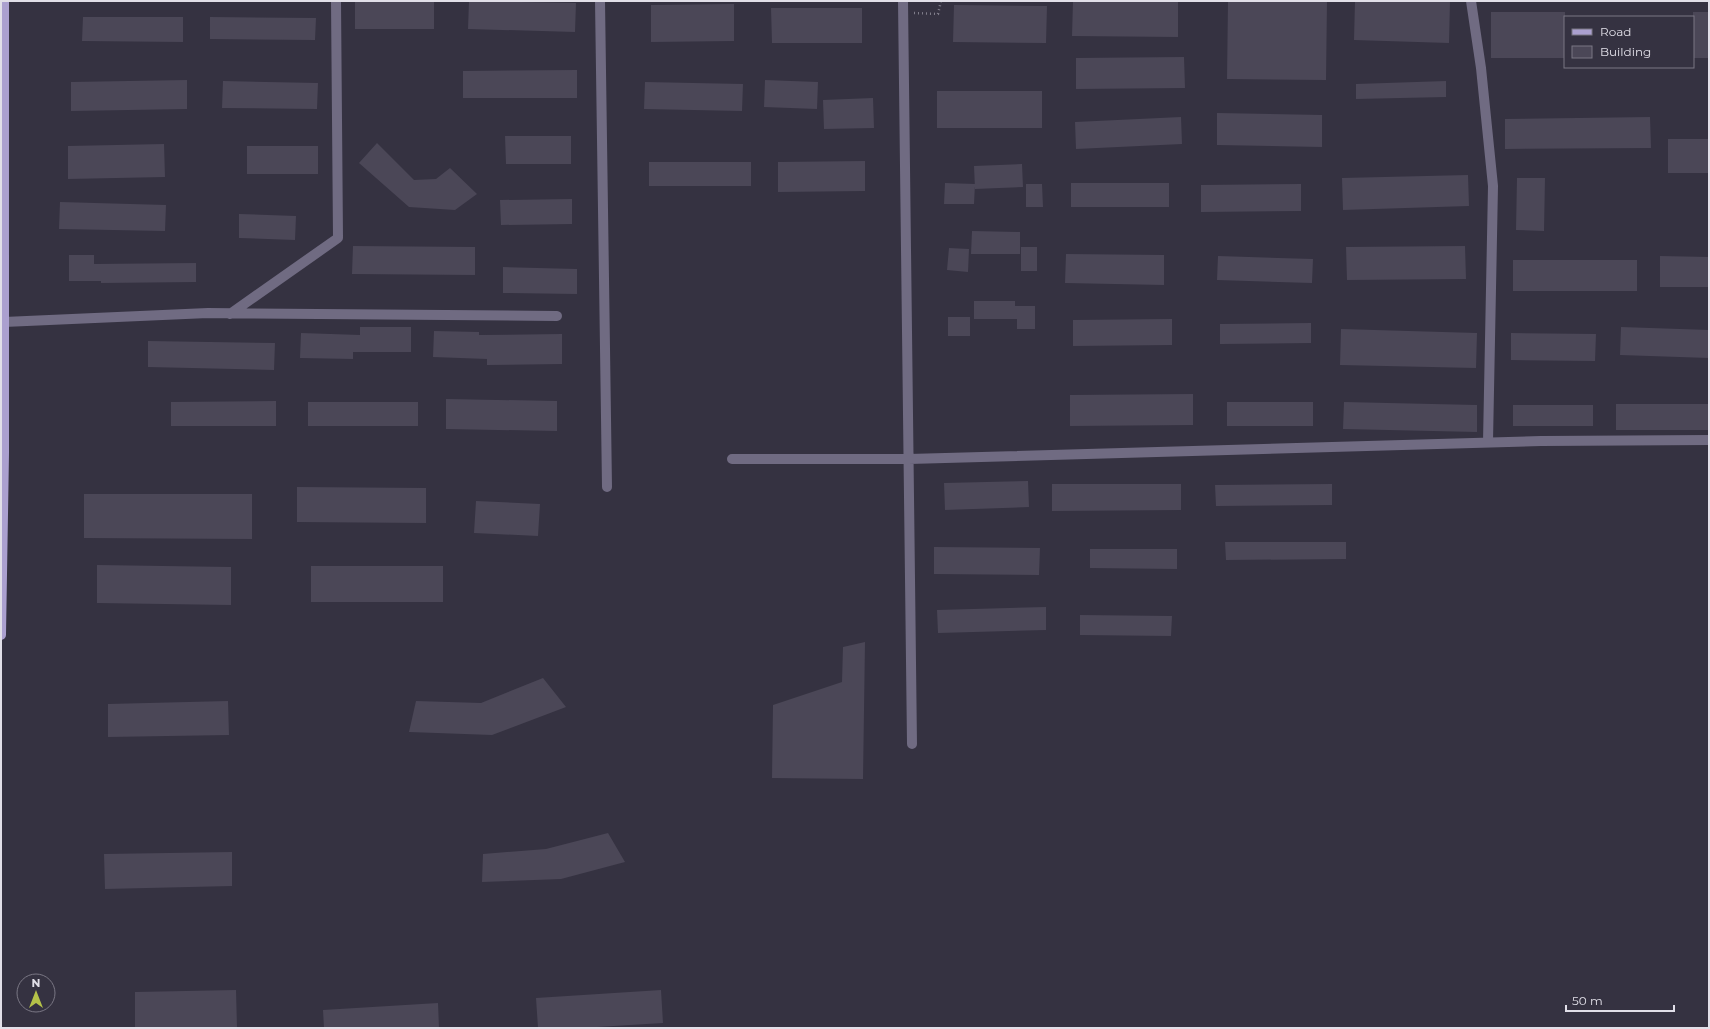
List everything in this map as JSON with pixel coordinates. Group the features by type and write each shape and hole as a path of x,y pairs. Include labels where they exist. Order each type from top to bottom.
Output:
{"main road":[{"path":"1,635 4,322 4,1"}],"street":[{"path":"230,314 338,238 336,1"},
{"path":"600,1 608,487"},
{"path":"903,1 912,744"},
{"path":"1471,1 1481,68 1493,186 1488,442"},
{"path":"4,322 230,314 557,316"},
{"path":"732,459 909,460 1488,442 1709,440"}],"path":[{"path":"903,13 938,14 941,1"}],"building":[{"path":"469,1 576,3 575,32 468,29"},
{"path":"1073,1 1178,1 1178,37 1072,36"},
{"path":"1228,1 1327,1 1326,80 1227,79"},
{"path":"1355,1 1450,1 1449,43 1354,40"},
{"path":"355,2 434,2 434,29 355,29"},
{"path":"734,4 734,41 651,42 651,5"},
{"path":"954,5 1047,6 1046,43 953,42"},
{"path":"771,8 862,8 862,43 772,43"},
{"path":"1491,12 1565,12 1564,58 1491,58"},
{"path":"1693,12 1709,12 1709,58 1694,58"},
{"path":"83,17 183,17 183,42 82,41"},
{"path":"210,17 316,18 315,40 210,39"},
{"path":"1184,57 1185,88 1076,89 1076,58"},
{"path":"577,70 577,98 463,98 463,71"},
{"path":"187,80 187,109 71,111 71,82"},
{"path":"765,80 818,82 817,109 764,107"},
{"path":"223,81 318,83 317,109 222,108"},
{"path":"1446,81 1446,97 1356,99 1356,84"},
{"path":"645,82 743,84 742,111 644,109"},
{"path":"937,91 1042,91 1042,128 937,128"},
{"path":"873,98 874,128 824,129 823,100"},
{"path":"1217,113 1322,115 1322,147 1217,145"},
{"path":"1181,117 1182,144 1076,149 1075,122"},
{"path":"1650,117 1651,148 1505,149 1505,119"},
{"path":"505,136 571,136 571,164 506,164"},
{"path":"1668,139 1709,139 1709,173 1668,173"},
{"path":"377,143 414,180 436,179 450,168 477,194 455,210 409,207 359,163"},
{"path":"164,144 165,177 68,179 68,146"},
{"path":"247,146 318,146 318,174 247,174"},
{"path":"865,161 865,191 778,192 778,162"},
{"path":"649,162 751,162 751,186 649,186"},
{"path":"1022,164 1023,187 975,189 974,166"},
{"path":"1468,175 1469,206 1343,210 1342,178"},
{"path":"1517,178 1545,178 1544,231 1516,230"},
{"path":"945,183 975,184 974,204 944,204"},
{"path":"1071,183 1169,183 1169,207 1071,207"},
{"path":"1026,184 1042,184 1043,207 1026,207"},
{"path":"1301,184 1301,211 1201,212 1201,185"},
{"path":"572,199 572,224 501,225 500,200"},
{"path":"60,202 166,205 165,231 59,229"},
{"path":"239,214 296,216 295,240 239,238"},
{"path":"972,231 1020,232 1020,254 971,254"},
{"path":"353,246 475,247 475,275 352,274"},
{"path":"1465,246 1466,279 1347,280 1346,247"},
{"path":"1021,247 1037,247 1037,271 1021,271"},
{"path":"949,248 969,249 968,272 947,270"},
{"path":"1066,254 1164,255 1164,285 1065,283"},
{"path":"69,255 94,255 94,264 196,263 196,282 101,283 101,281 69,281"},
{"path":"1218,256 1313,259 1312,283 1217,280"},
{"path":"1660,256 1709,257 1709,287 1660,287"},
{"path":"1513,260 1637,260 1637,291 1513,291"},
{"path":"503,267 577,269 577,294 503,293"},
{"path":"974,301 1015,301 1015,306 1035,306 1035,329 1017,329 1017,319 974,319"},
{"path":"948,317 970,317 970,336 948,336"},
{"path":"1172,319 1172,345 1073,346 1073,320"},
{"path":"1311,323 1311,343 1220,344 1220,324"},
{"path":"360,327 411,327 411,352 353,352 353,359 300,358 301,333 360,335"},
{"path":"1621,327 1709,330 1709,358 1620,355"},
{"path":"1341,329 1477,333 1476,368 1340,365"},
{"path":"434,331 479,332 479,335 562,334 562,364 487,365 487,359 433,357"},
{"path":"1511,333 1596,334 1595,361 1511,360"},
{"path":"148,341 275,343 274,370 148,367"},
{"path":"1193,394 1193,425 1070,426 1070,395"},
{"path":"446,399 557,401 557,431 446,429"},
{"path":"276,401 276,426 171,426 171,402"},
{"path":"308,402 418,402 418,426 308,426"},
{"path":"1227,402 1313,402 1313,426 1227,426"},
{"path":"1344,402 1477,405 1477,432 1343,429"},
{"path":"1616,404 1709,404 1709,430 1616,430"},
{"path":"1513,405 1593,405 1593,426 1513,426"},
{"path":"1028,481 1029,507 945,510 944,483"},
{"path":"1052,484 1181,484 1181,510 1052,511"},
{"path":"1332,484 1332,505 1216,506 1215,485"},
{"path":"297,487 426,488 426,523 297,522"},
{"path":"84,494 252,494 252,539 84,538"},
{"path":"476,501 540,504 538,536 474,533"},
{"path":"1225,542 1346,542 1346,559 1226,560"},
{"path":"934,547 1040,548 1039,575 934,574"},
{"path":"1090,549 1177,549 1177,569 1090,568"},
{"path":"97,565 231,567 231,605 97,603"},
{"path":"311,566 443,566 443,602 311,602"},
{"path":"1046,607 1046,630 938,633 937,610"},
{"path":"1080,615 1172,616 1171,636 1080,635"},
{"path":"865,642 863,779 772,778 773,705 842,682 843,647"},
{"path":"543,678 566,707 492,735 409,732 416,701 481,703"},
{"path":"228,701 229,735 108,737 108,704"},
{"path":"608,833 625,862 561,879 482,882 483,854 546,849"},
{"path":"232,852 232,886 105,889 104,854"},
{"path":"236,990 237,1028 135,1028 135,992"},
{"path":"661,990 663,1023 581,1028 538,1028 536,998"},
{"path":"438,1003 439,1028 324,1028 323,1010"}]}
